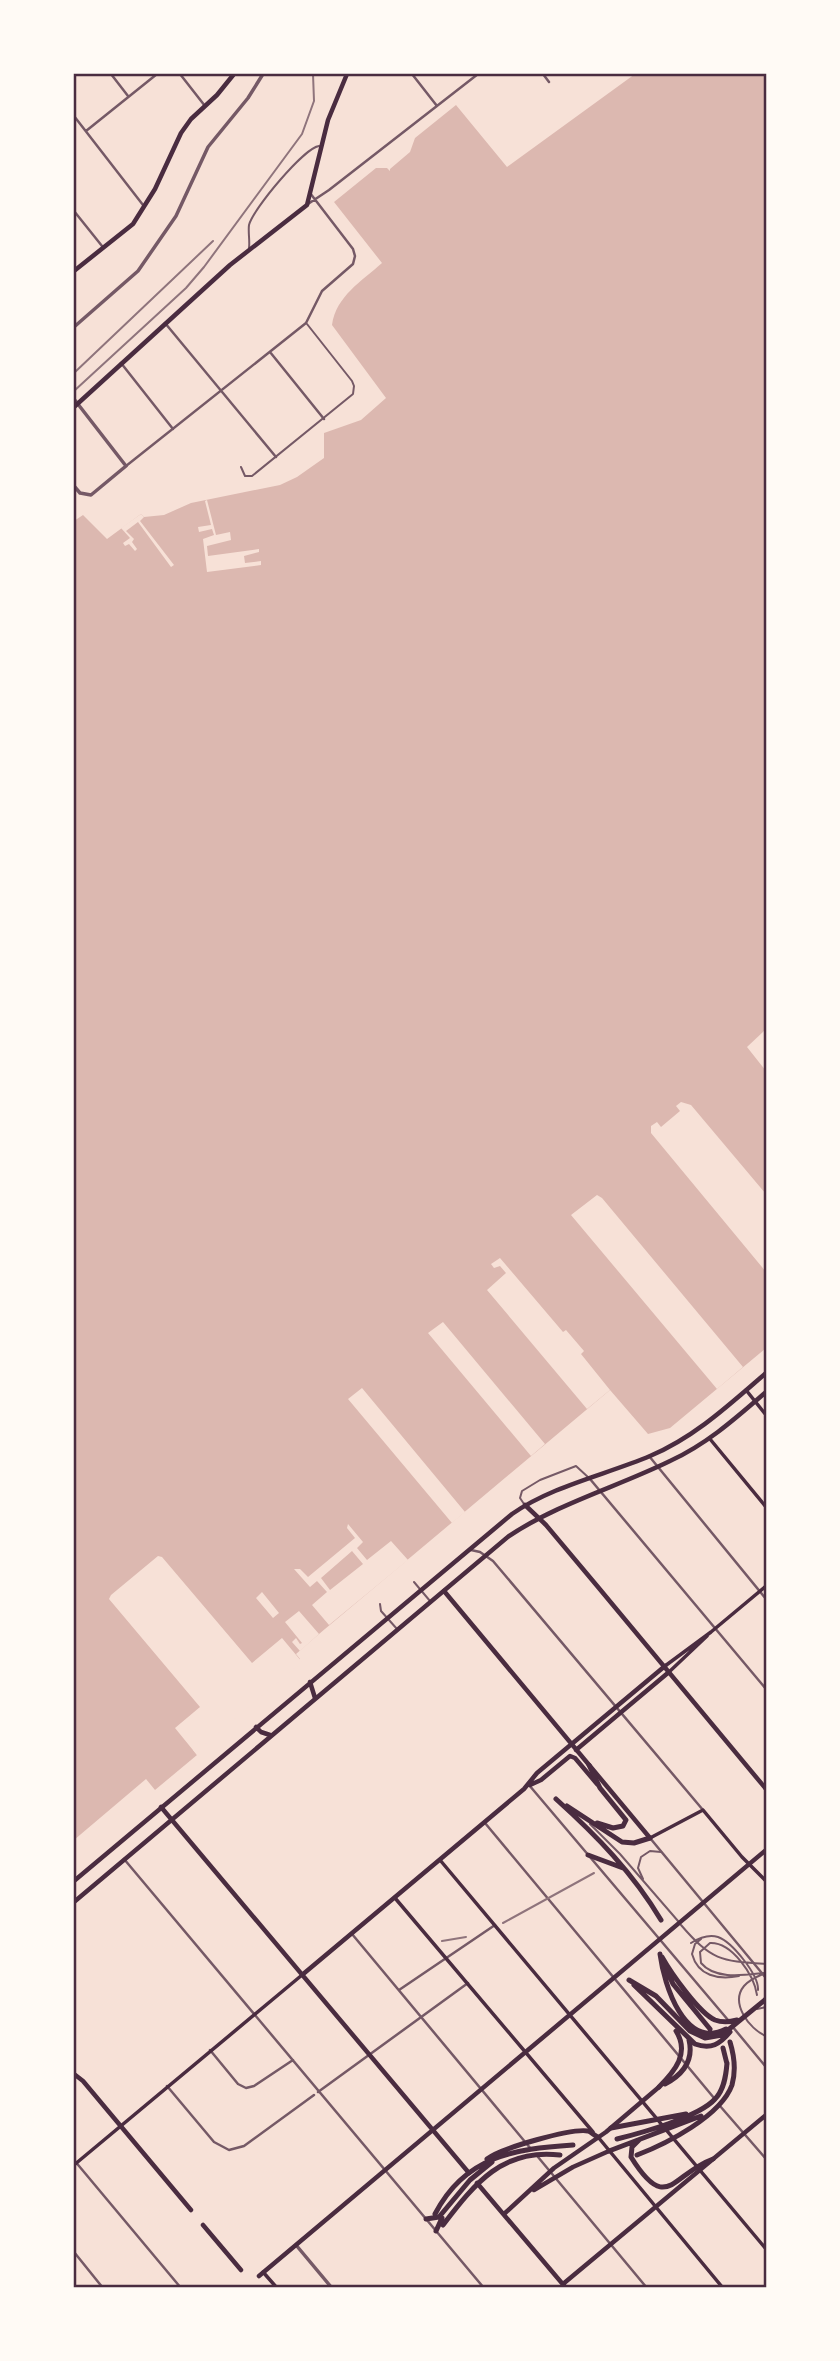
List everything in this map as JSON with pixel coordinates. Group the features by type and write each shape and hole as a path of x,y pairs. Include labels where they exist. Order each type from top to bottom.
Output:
{"highway":[{"path":"589,1765 600,1788 623,1815 625,1823 617,1828 594,1822"},
{"path":"650,1838 634,1843 622,1842 556,1799 591,1830 626,1870 661,1920"},
{"path":"588,1855 626,1870"},
{"path":"660,1954 673,1975 708,2016 727,2022 743,2018"},
{"path":"660,1954 670,1993 691,2027 711,2034 735,2025"},
{"path":"660,1954 673,1984 710,2029"},
{"path":"735,2025 715,2046 699,2046 689,2040 653,2001 629,1980 662,2000 686,2028 705,2038 715,2038 766,1999"},
{"path":"659,2087 678,2065 682,2054 681,2040 671,2022"},
{"path":"659,2087 680,2074 685,2067 691,2054 689,2040"},
{"path":"637,2155 698,2122 727,2094 734,2069 730,2042"},
{"path":"723,2048 730,2078 727,2094"},
{"path":"617,2139 705,2108 717,2097 724,2081 727,2063"},
{"path":"609,2151 682,2125 710,2111"},
{"path":"611,2128 692,2113"},
{"path":"435,2214 451,2191 502,2150 532,2140 586,2131 597,2137"},
{"path":"639,2140 632,2147 631,2157 651,2182 658,2186 671,2187 713,2160"},
{"path":"480,2166 506,2153 528,2148 573,2145"},
{"path":"426,2219 438,2218 470,2180 506,2153"},
{"path":"436,2231 439,2222 472,2183 490,2167 532,2154 561,2155"},
{"path":"443,2225 477,2185 508,2161"}],"main road":[{"path":"74,271 134,224 146,208 181,133 234,74"},
{"path":"74,407 249,249 306,205 320,146 347,74"},
{"path":"74,1881 500,1522 526,1506 649,1456 696,1431 766,1373"},
{"path":"746,1390 766,1415"},
{"path":"74,1902 509,1536 539,1519 657,1467 710,1438 766,1392"},
{"path":"710,1438 766,1507"},
{"path":"526,1506 665,1666 766,1789"},
{"path":"576,1750 766,1586"},
{"path":"444,1591 650,1838 703,1810 766,1881"},
{"path":"74,2163 485,1823 572,1743 665,1666 711,1632"},
{"path":"310,1682 315,1698"},
{"path":"256,1727 271,1735"},
{"path":"529,1785 541,1780 567,1758 572,1757 600,1788"},
{"path":"162,1807 563,2286 699,2168"},
{"path":"277,2287 261,2274 766,1850"},
{"path":"440,1860 766,2249"},
{"path":"395,1898 723,2287"},
{"path":"74,2074 83,2081 191,2210"},
{"path":"504,2214 550,2171 611,2128 659,2087"},
{"path":"713,2160 766,2115"},
{"path":"530,2192 609,2151"},
{"path":"203,2225 241,2270"}],"street":[{"path":"111,74 129,96"},
{"path":"86,131 157,74"},
{"path":"180,74 205,106"},
{"path":"74,327 143,264 176,216 208,148 248,98 263,74"},
{"path":"412,74 437,106"},
{"path":"306,205 478,74"},
{"path":"543,74 549,82"},
{"path":"74,116 146,208"},
{"path":"74,486 80,493 91,495 306,323 322,291 355,261 353,249 310,193"},
{"path":"74,211 104,249"},
{"path":"165,323 276,457"},
{"path":"270,352 324,419"},
{"path":"121,363 173,429"},
{"path":"74,399 126,466"},
{"path":"649,1456 766,1599"},
{"path":"590,1479 766,1689"},
{"path":"467,1550 485,1555 703,1810"},
{"path":"529,1785 766,2067"},
{"path":"485,1823 766,2159"},
{"path":"650,1838 766,1975"},
{"path":"124,1859 484,2287"},
{"path":"399,1990 495,1925"},
{"path":"352,1934 647,2287"},
{"path":"318,2092 468,1983"},
{"path":"210,2050 239,2084 246,2088 254,2086 293,2060"},
{"path":"167,2086 214,2142 229,2150 244,2146 314,2095"},
{"path":"74,2163 181,2287"},
{"path":"296,2245 331,2287"},
{"path":"74,2252 103,2287"}],"lane":[{"path":"249,249 249,225 258,210 282,177 308,150 320,146"},
{"path":"241,467 242,473 248,478 353,394 354,386 306,323"},
{"path":"526,1506 520,1499 522,1491 548,1476 576,1466 590,1479"},
{"path":"414,1582 430,1602"},
{"path":"380,1604 398,1630"},
{"path":"579,1813 638,1873 697,1944 720,1959 766,1964"},
{"path":"638,1873 639,1860 643,1854 653,1850 662,1853"},
{"path":"705,1936 695,1944 692,1954 697,1967 721,1974 766,1975"},
{"path":"691,1943 705,1936 722,1938 757,1978 754,2009 766,2007"},
{"path":"708,1972 701,1963 700,1952 706,1944 720,1944 730,1951 754,1981 757,1995"},
{"path":"766,1975 747,1982 739,1996 740,2004 751,2025 766,2036"},
{"path":"314,2095 318,2092"}],"shaded area":[{"path":"635,74 766,74 766,1348 670,1428 648,1434 610,1390 296,1654 300,1659 193,1750 197,1755 155,1790 146,1779 74,1840 74,521 83,515 107,539 141,514 144,517 164,515 191,503 280,485 324,458 324,433 361,420 386,398 332,325 334,315 344,297 382,263 334,202 376,168 387,168 390,171 410,152 415,138 456,105 507,167"}],"pier":[{"path":"207,500 216,535 230,532 231,540 207,546 208,556 259,549 259,552 244,556 245,563 261,561 261,565 207,572 203,539 214,535 212,529 199,532 198,527 211,525 205,501"},
{"path":"141,514 144,517 140,521 174,565 171,567 138,522 126,531 134,539 132,542 137,549 135,551 129,544 125,546 123,543 130,538 121,528"},
{"path":"766,1029 766,1071 747,1047"},
{"path":"681,1102 691,1105 766,1194 766,1272 651,1133 651,1126 657,1122 661,1127 680,1111 676,1106"},
{"path":"597,1195 743,1367 717,1389 571,1215"},
{"path":"500,1258 563,1332 566,1330 584,1351 581,1354 610,1390 587,1409 487,1290 506,1273 500,1266 494,1268 491,1264"},
{"path":"443,1322 545,1444 531,1456 428,1333"},
{"path":"362,1388 465,1512 452,1523 348,1399"},
{"path":"348,1524 363,1542 357,1548 367,1560 391,1541 408,1560 329,1625 312,1605 327,1592 317,1581 310,1587 294,1569 300,1569 308,1577 355,1538 347,1528","holes":["352,1551 363,1564 330,1590 321,1578"]},
{"path":"158,1556 162,1557 252,1663 282,1638 302,1662 198,1750 200,1754 197,1755 175,1728 200,1707 109,1599"},
{"path":"262,1592 279,1613 273,1618 256,1598"},
{"path":"299,1611 319,1634 300,1651 292,1642 296,1638 302,1643 285,1622"}],"tram line":[{"path":"74,391 186,288 204,267 302,134 314,101 313,74"},
{"path":"74,373 213,241"}],"railway":[{"path":"503,1923 594,1873"},
{"path":"442,1941 466,1937"}]}
